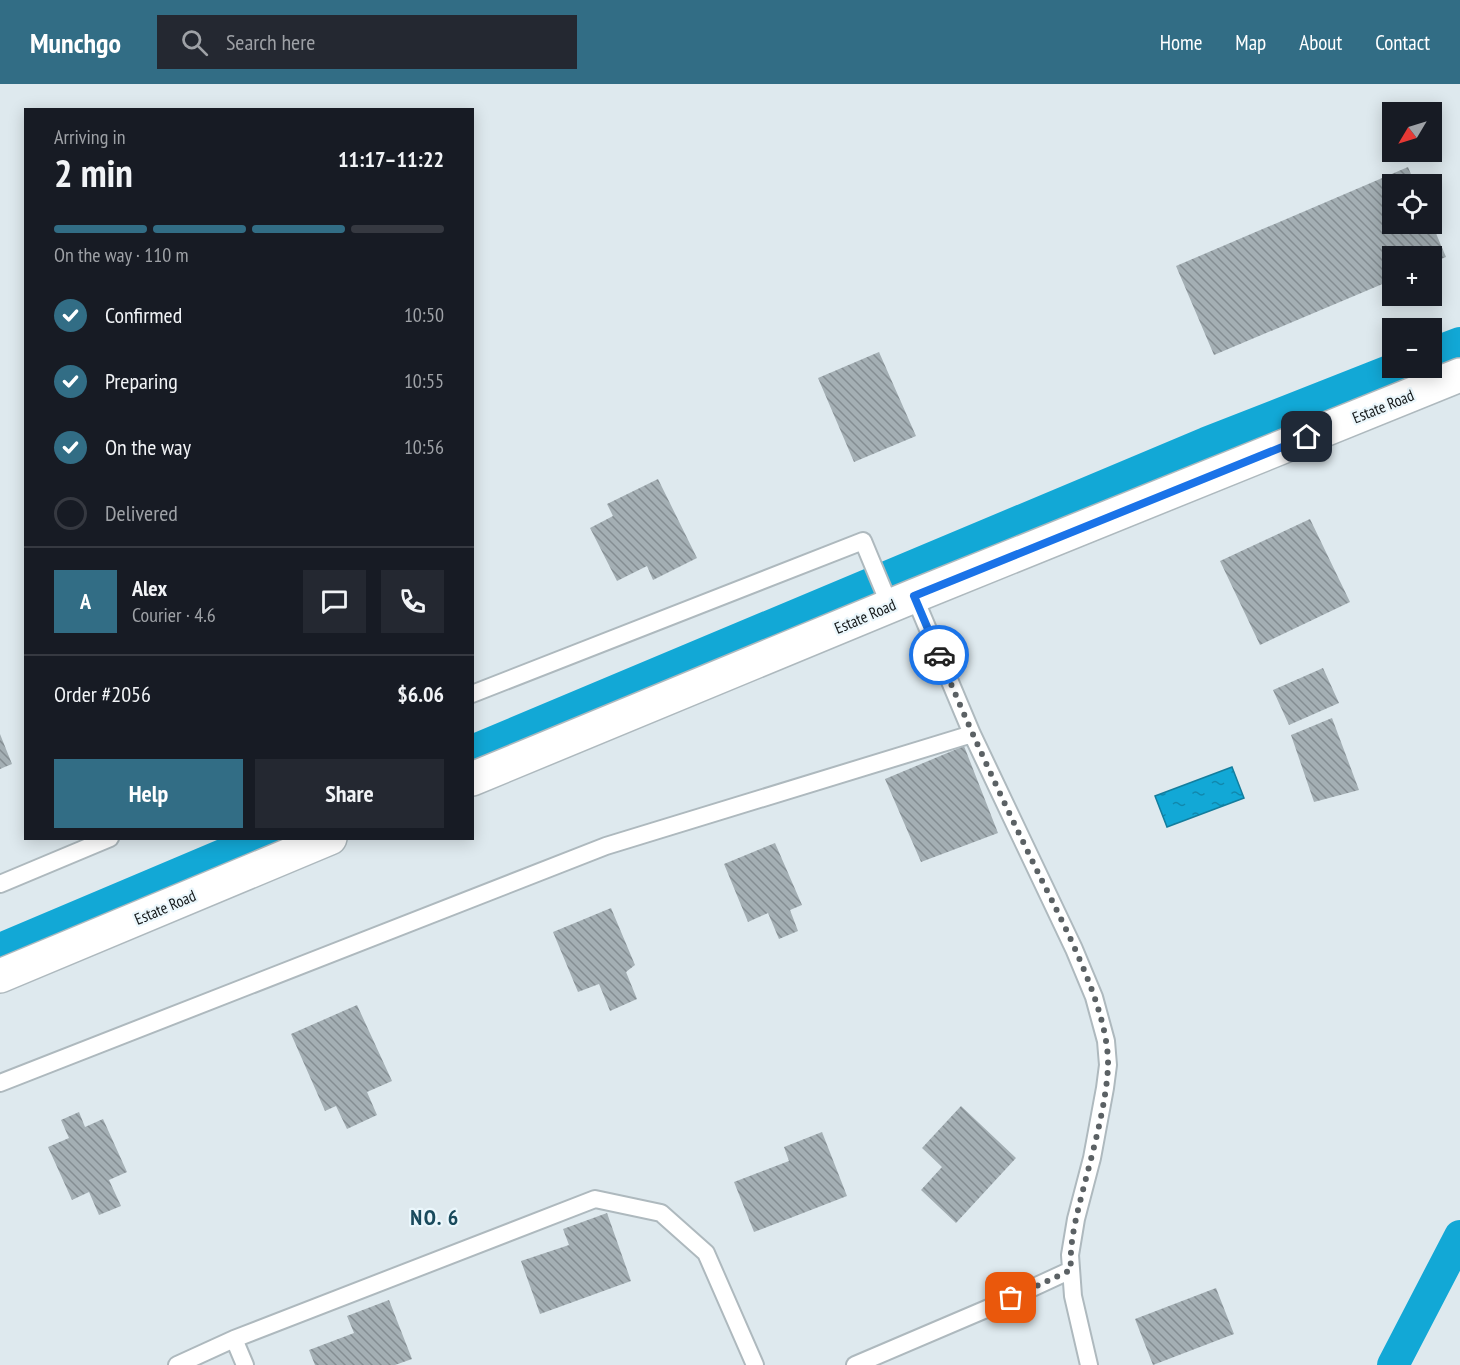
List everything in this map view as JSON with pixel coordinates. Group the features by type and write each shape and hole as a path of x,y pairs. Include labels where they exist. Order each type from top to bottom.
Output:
{"street":[{"name":"Estate Road","path":"474,778 902,601 1460,375"},
{"name":"Estate Road","path":"0,976 325,840"}],"lane":[{"path":"474,693 863,541 902,601 972,734 1074,949 1094,998 1106,1041 1108,1065 1105,1088 1070,1255 1073,1296 1089,1365"},
{"path":"0,1083 606,846 972,734"},
{"path":"0,884 105,840"},
{"path":"177,1365 234,1339 596,1199 661,1213 706,1253 755,1365"},
{"path":"855,1365 1071,1270"},
{"path":"234,1339 244,1365"}],"water":[{"path":"1232,767 1244,798 1167,827 1155,796"}],"building":[{"path":"1408,167 1411,174 1392,174"},
{"path":"1382,178 1382,234 1436,234 1441,246 1382,246 1382,284 1214,355 1176,266"},
{"path":"879,352 916,436 854,462 818,378"},
{"path":"658,479 697,558 653,580 647,566 617,581 590,528 613,516 607,504"},
{"path":"1310,519 1350,602 1260,645 1220,561"},
{"path":"1323,668 1339,703 1289,725 1273,690"},
{"path":"1332,718 1359,790 1314,802 1291,735"},
{"path":"0,734 12,764 0,769"},
{"path":"964,746 998,833 921,862 885,779"},
{"path":"775,843 802,905 790,910 798,931 779,939 768,913 748,922 724,864"},
{"path":"611,908 635,965 626,972 637,999 610,1011 599,984 578,992 553,932"},
{"path":"357,1005 392,1081 367,1092 377,1115 347,1129 336,1106 325,1111 291,1034"},
{"path":"961,1106 1016,1158 956,1223 921,1190 942,1167 922,1148"},
{"path":"79,1112 85,1127 103,1119 127,1172 109,1180 121,1206 99,1215 89,1192 72,1200 48,1147 69,1138 61,1120"},
{"path":"822,1132 847,1196 754,1232 734,1182 789,1161 784,1147"},
{"path":"607,1213 631,1281 540,1314 521,1261 569,1245 563,1229"},
{"path":"1216,1288 1234,1334 1153,1365 1135,1319"},
{"path":"389,1300 412,1359 395,1365 315,1365 309,1350 354,1333 347,1316"}],"waterway":[{"path":"1442,350 1460,343"},
{"path":"474,750 1206,443 1382,374"},
{"path":"0,949 258,840"},
{"path":"1393,1365 1460,1236"}],"way so far":[{"path":"939,655 972,734 1074,949 1094,998 1106,1041 1108,1065 1105,1088 1092,1158 1076,1219 1070,1255 1071,1270 1011,1298"}],"district":[{"name":"NO. 6","path":"435,1217"}],"route":[{"path":"939,655 914,596 1307,437"}]}
